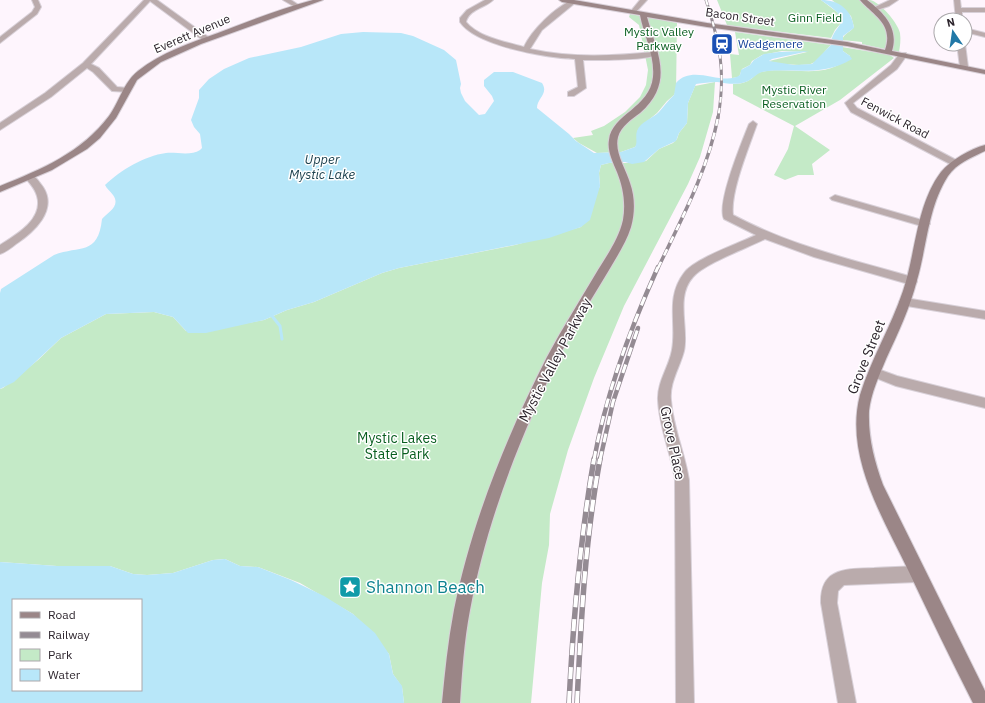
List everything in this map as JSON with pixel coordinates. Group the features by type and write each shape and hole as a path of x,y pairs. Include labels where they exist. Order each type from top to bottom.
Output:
{"main road":[{"name":"Everett Avenue","path":"0,189 30,177 70,156 93,140 117,112 126,90 139,74 151,64 174,52 207,39 297,6 320,0"},
{"name":"Bacon Street","path":"562,0 680,21 847,44 985,72"},
{"path":"863,0 888,24 892,39 888,52"},
{"name":"Mystic Valley Parkway","path":"451,703 458,630 469,577 487,511 516,434 533,397 557,349 620,244 624,233 628,214 628,197 626,183 615,152 613,139 616,132 642,108 654,92 657,76 654,54 644,14"},
{"name":"Mystic Valley Parkway","path":"650,36 654,25 652,16"},
{"path":"654,25 680,21"},
{"path":"858,46 879,44 892,39"},
{"name":"Grove Street","path":"982,703 917,574 876,485 864,447 864,408 875,373 905,302 912,281 925,224 938,187 951,166 985,148"}],"street":[{"path":"0,41 35,13 38,7 35,0"},
{"path":"0,127 48,95 86,65 148,0"},
{"path":"153,0 207,39"},
{"path":"286,0 297,6"},
{"path":"490,0 465,15 463,22 465,26 482,36 526,50 579,58 608,58 654,54"},
{"path":"634,12 644,0"},
{"path":"874,9 896,0"},
{"path":"957,0 958,10 985,10"},
{"path":"962,0 985,10"},
{"path":"526,50 531,38 542,25 573,2"},
{"path":"0,30 19,26"},
{"path":"973,32 985,35"},
{"path":"962,52 964,67"},
{"name":"Fenwick Road","path":"903,55 901,60 891,69 853,99 849,103 850,107 955,163"},
{"path":"571,94 582,88 579,58"},
{"path":"86,65 96,70 115,89 126,90"},
{"path":"0,120 14,118"},
{"path":"753,124 741,158 726,212 729,218 765,235 832,259 912,281"},
{"path":"0,250 34,225 42,210 42,194 40,189 30,177"},
{"path":"835,198 925,224"},
{"name":"Grove Place","path":"685,703 682,480 680,466 666,418 664,398 666,385 678,350 679,295 686,279 694,270 707,262 765,235"},
{"path":"905,302 985,315"},
{"path":"875,373 896,381 985,403"},
{"path":"847,703 829,603 830,587 837,580 843,577 917,574"}],"green space":[{"name":"Ginn Field","path":"717,0 821,0 837,12 841,17 841,23 831,38 727,25"},
{"path":"832,0 870,0 879,5 899,29 899,52 862,44 862,42 842,40 844,36 854,27 851,16"},
{"name":"Mystic Valley Parkway","path":"630,14 677,23 676,91 657,113 640,127 637,132 637,144 635,147 621,152 597,153 573,138 593,135 591,131 604,126 625,112 640,97 646,85 648,70 639,25 629,17"},
{"name":"Mystic Valley Parkway","path":"735,32 831,45 818,60 804,65 791,65 769,61 807,52 782,51 762,55 752,61 750,65 742,69 739,77 732,78 730,54 739,55"},
{"name":"Mystic River Reservation","path":"842,47 890,55 894,58 840,100 795,126 830,150 812,164 814,175 798,175 785,180 774,175 788,149 794,126 733,94 733,84 747,81 758,73 772,70 819,71 830,68 840,64 850,56 843,51"},
{"name":"Mystic Lakes State Park","path":"715,82 713,112 700,157 688,184 624,306 594,378 568,450 550,514 549,545 542,583 531,703 404,703 402,687 393,674 389,654 353,614 300,583 258,567 240,566 225,559 213,560 173,573 147,575 133,574 110,566 57,566 0,562 0,389 38,360 61,338 106,314 154,312 173,317 186,331 226,327 264,320 287,310 314,302 382,273 399,268 515,245 581,227 600,186 599,173 601,165 609,163 646,161 659,149 673,143 687,123 688,103 695,86"}],"water":[{"name":"Upper Mystic Lake","path":"821,0 828,0 839,4 844,7 851,16 854,28 843,36 843,51 852,59 831,68 821,70 763,72 746,82 739,84 709,82 696,84 688,103 687,123 679,133 676,141 659,149 644,162 632,164 625,162 609,163 601,165 599,173 600,186 590,220 581,227 549,238 399,268 382,273 314,302 287,310 264,320 206,333 188,333 173,317 154,312 106,314 61,338 14,382 0,389 1,289 54,255 80,249 92,244 100,231 102,219 115,206 116,202 113,195 105,185 118,174 133,164 149,157 166,153 192,153 200,150 202,148 200,134 194,127 191,120 199,98 199,90 209,79 224,69 249,58 301,47 341,34 363,32 401,33 413,36 444,50 456,60 461,84 461,93 465,101 479,115 485,114 494,101 484,86 484,80 494,72 513,72 542,83 544,90 537,108 576,141 594,153 621,152 635,147 636,133 639,128 644,122 659,112 674,95 676,83 683,77 699,75 733,78 740,75 741,70 764,54 779,52 809,51 772,59 769,61 794,65 812,64 831,45 833,36 841,23 841,19 837,12"},
{"path":"225,559 240,566 258,567 291,580 324,596 353,614 375,633 389,654 393,674 402,686 404,703 0,703 0,562 57,566 110,566 133,574 147,575 173,573 213,560"}],"waterway":[{"path":"272,316 280,326 282,339"}],"railway":[{"path":"706,0 715,31 720,58 721,86 718,118"},
{"path":"658,268 701,175 708,156 718,117"},
{"path":"594,460 612,386 638,314 658,267"},
{"path":"600,460 613,402 638,328"},
{"path":"569,703 578,581 594,459"},
{"path":"577,703 587,550 600,459"}],"place":[{"name":"Wedgemere","path":"722,44"},
{"name":"Shannon Beach","path":"350,587"}]}
